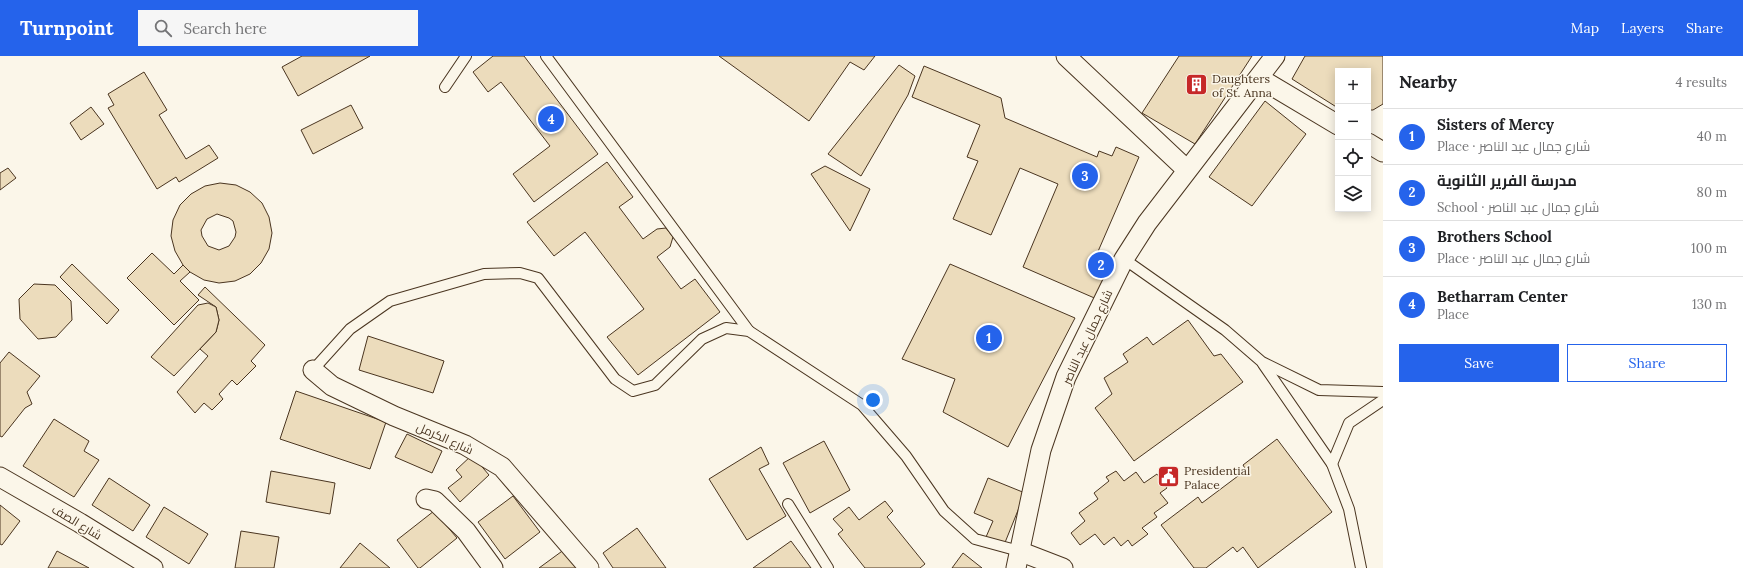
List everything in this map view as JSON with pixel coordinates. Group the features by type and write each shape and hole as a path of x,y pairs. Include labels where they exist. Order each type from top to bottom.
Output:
{"street":[{"path":"1066,56 1187,170"},
{"name":"شارع جمال عبد الناصر","path":"1017,559 1041,450 1066,377 1124,259 1146,223 1275,56"},
{"path":"1259,78 1335,123"},
{"path":"1371,146 1383,152"},
{"name":"شارع الكرمل","path":"313,370 332,386 394,416 465,445 502,468 589,568"},
{"name":"شارع الصف","path":"0,477 80,523 153,568"},
{"path":"426,499 436,501 466,531 493,568"},
{"path":"1017,559 1063,568"}],"lane":[{"path":"446,87 466,56"},
{"path":"546,56 749,331 862,405 906,456 944,511 975,539 1017,559"},
{"path":"1124,259 1225,330 1262,362 1332,464 1349,509 1361,568"},
{"path":"313,370 350,329 390,301 484,274 520,274 538,278 615,379 633,391 655,385 702,339 726,328 749,331"},
{"path":"1262,362 1319,390 1383,392"},
{"path":"1332,464 1350,423 1383,400"},
{"path":"788,504 828,568"}],"building":[{"path":"302,56 370,56 298,96 282,67"},
{"path":"493,56 524,56 598,154 534,202 513,174 550,146 501,82 488,92 473,72"},
{"path":"719,56 875,56 864,70 850,62 809,121"},
{"name":"Daughters of St. Anna","path":"1179,56 1252,56 1195,144 1142,113"},
{"path":"1305,56 1383,56 1383,104 1371,110 1371,68 1335,68 1335,106 1292,79"},
{"path":"899,65 915,76 908,95 861,176 828,154"},
{"path":"924,66 1001,98 1005,118 1097,157 1099,151 1112,156 1116,147 1139,157 1093,263 1112,270 1099,300 1023,267 1058,184 1020,168 991,235 953,219 978,161 967,157 980,125 912,97"},
{"path":"144,72 167,110 159,115 186,159 209,145 218,158 179,182 176,177 157,189 108,108 114,105 108,94"},
{"path":"1265,101 1306,134 1252,206 1209,177"},
{"path":"351,105 363,128 313,154 301,130"},
{"path":"91,107 104,124 81,140 70,123"},
{"path":"607,162 633,197 619,207 643,239 657,229 666,228 673,237 670,247 657,257 681,289 695,279 720,312 638,375 607,337 644,309 585,232 554,256 527,222"},
{"path":"825,166 870,189 850,231 811,174"},
{"path":"8,168 16,178 0,190 0,173"},
{"path":"220,183 236,185 250,192 262,203 269,217 272,233 269,249 261,263 250,274 235,281 219,283 204,280 190,272 183,265 175,251 171,236 173,220 180,205 191,194 205,186","holes":["217,214 233,221 236,232 235,237 229,246 219,250 208,246 202,236 201,230 207,219"]},
{"path":"152,253 174,274 183,265 190,272 180,281 199,300 174,325 127,278"},
{"path":"72,264 119,310 107,324 60,277"},
{"path":"950,264 1075,318 1008,447 943,412 955,379 902,359"},
{"path":"34,284 55,285 71,301 72,320 56,337 38,339 20,319 19,299"},
{"path":"205,287 265,345 251,361 256,366 237,385 232,380 219,394 223,399 212,410 204,403 195,413 177,392 208,356 200,349 216,332 219,320 216,307 198,295"},
{"path":"208,303 216,307 219,320 216,332 174,376 151,357 198,305"},
{"path":"1188,320 1214,356 1221,354 1243,382 1134,461 1095,408 1112,394 1104,378 1128,362 1123,354 1147,337 1153,345"},
{"path":"368,336 444,361 433,393 359,370"},
{"path":"9,352 40,376 27,392 32,404 25,408 2,437 0,436 0,363"},
{"path":"296,391 386,422 370,469 280,439"},
{"path":"54,419 89,441 84,451 99,460 74,497 23,466"},
{"path":"407,434 442,451 432,473 395,457"},
{"path":"1277,439 1332,512 1258,568 1243,547 1237,552 1233,547 1206,568 1194,568 1161,525 1198,497 1202,503 1246,470 1243,465"},
{"path":"824,441 850,490 810,513 783,463"},
{"path":"761,447 769,464 759,469 786,516 747,540 709,479"},
{"path":"472,455 489,475 460,502 448,488 462,477 456,470"},
{"path":"271,471 335,483 330,514 266,502"},
{"path":"1116,471 1124,481 1136,472 1144,483 1157,474 1167,488 1160,493 1168,503 1154,513 1157,517 1142,528 1148,534 1132,546 1128,540 1121,546 1114,537 1104,545 1095,534 1080,545 1071,533 1085,521 1079,513 1098,499 1094,493 1109,481 1106,477"},
{"path":"109,478 150,505 133,531 92,505"},
{"path":"988,478 1025,493 1004,545 986,537 993,521 974,513"},
{"path":"513,496 540,532 505,559 478,522"},
{"path":"885,501 893,511 887,517 925,564 920,568 865,568 838,534 843,530 833,519 849,507 859,520"},
{"path":"0,505 20,521 2,545 0,544"},
{"path":"164,507 208,534 189,564 146,537"},
{"path":"434,511 457,538 420,568 418,568 397,540"},
{"path":"637,528 666,568 613,568 603,553"},
{"path":"241,531 279,537 274,568 235,568"},
{"path":"791,541 811,568 753,568"},
{"path":"360,543 390,568 340,568"},
{"path":"565,549 579,568 539,568"},
{"path":"57,551 89,568 48,568"},
{"path":"963,553 982,568 952,568"}],"place":[{"name":"Daughters of St. Anna","path":"1197,85"},
{"name":"Betharram Center","path":"551,119"},
{"name":"Brothers School","path":"1085,176"},
{"name":"مدرسة الفرير الثانوية","path":"1101,265"},
{"name":"Sisters of Mercy","path":"989,338"},
{"name":"Presidential Palace","path":"1169,477"}]}
